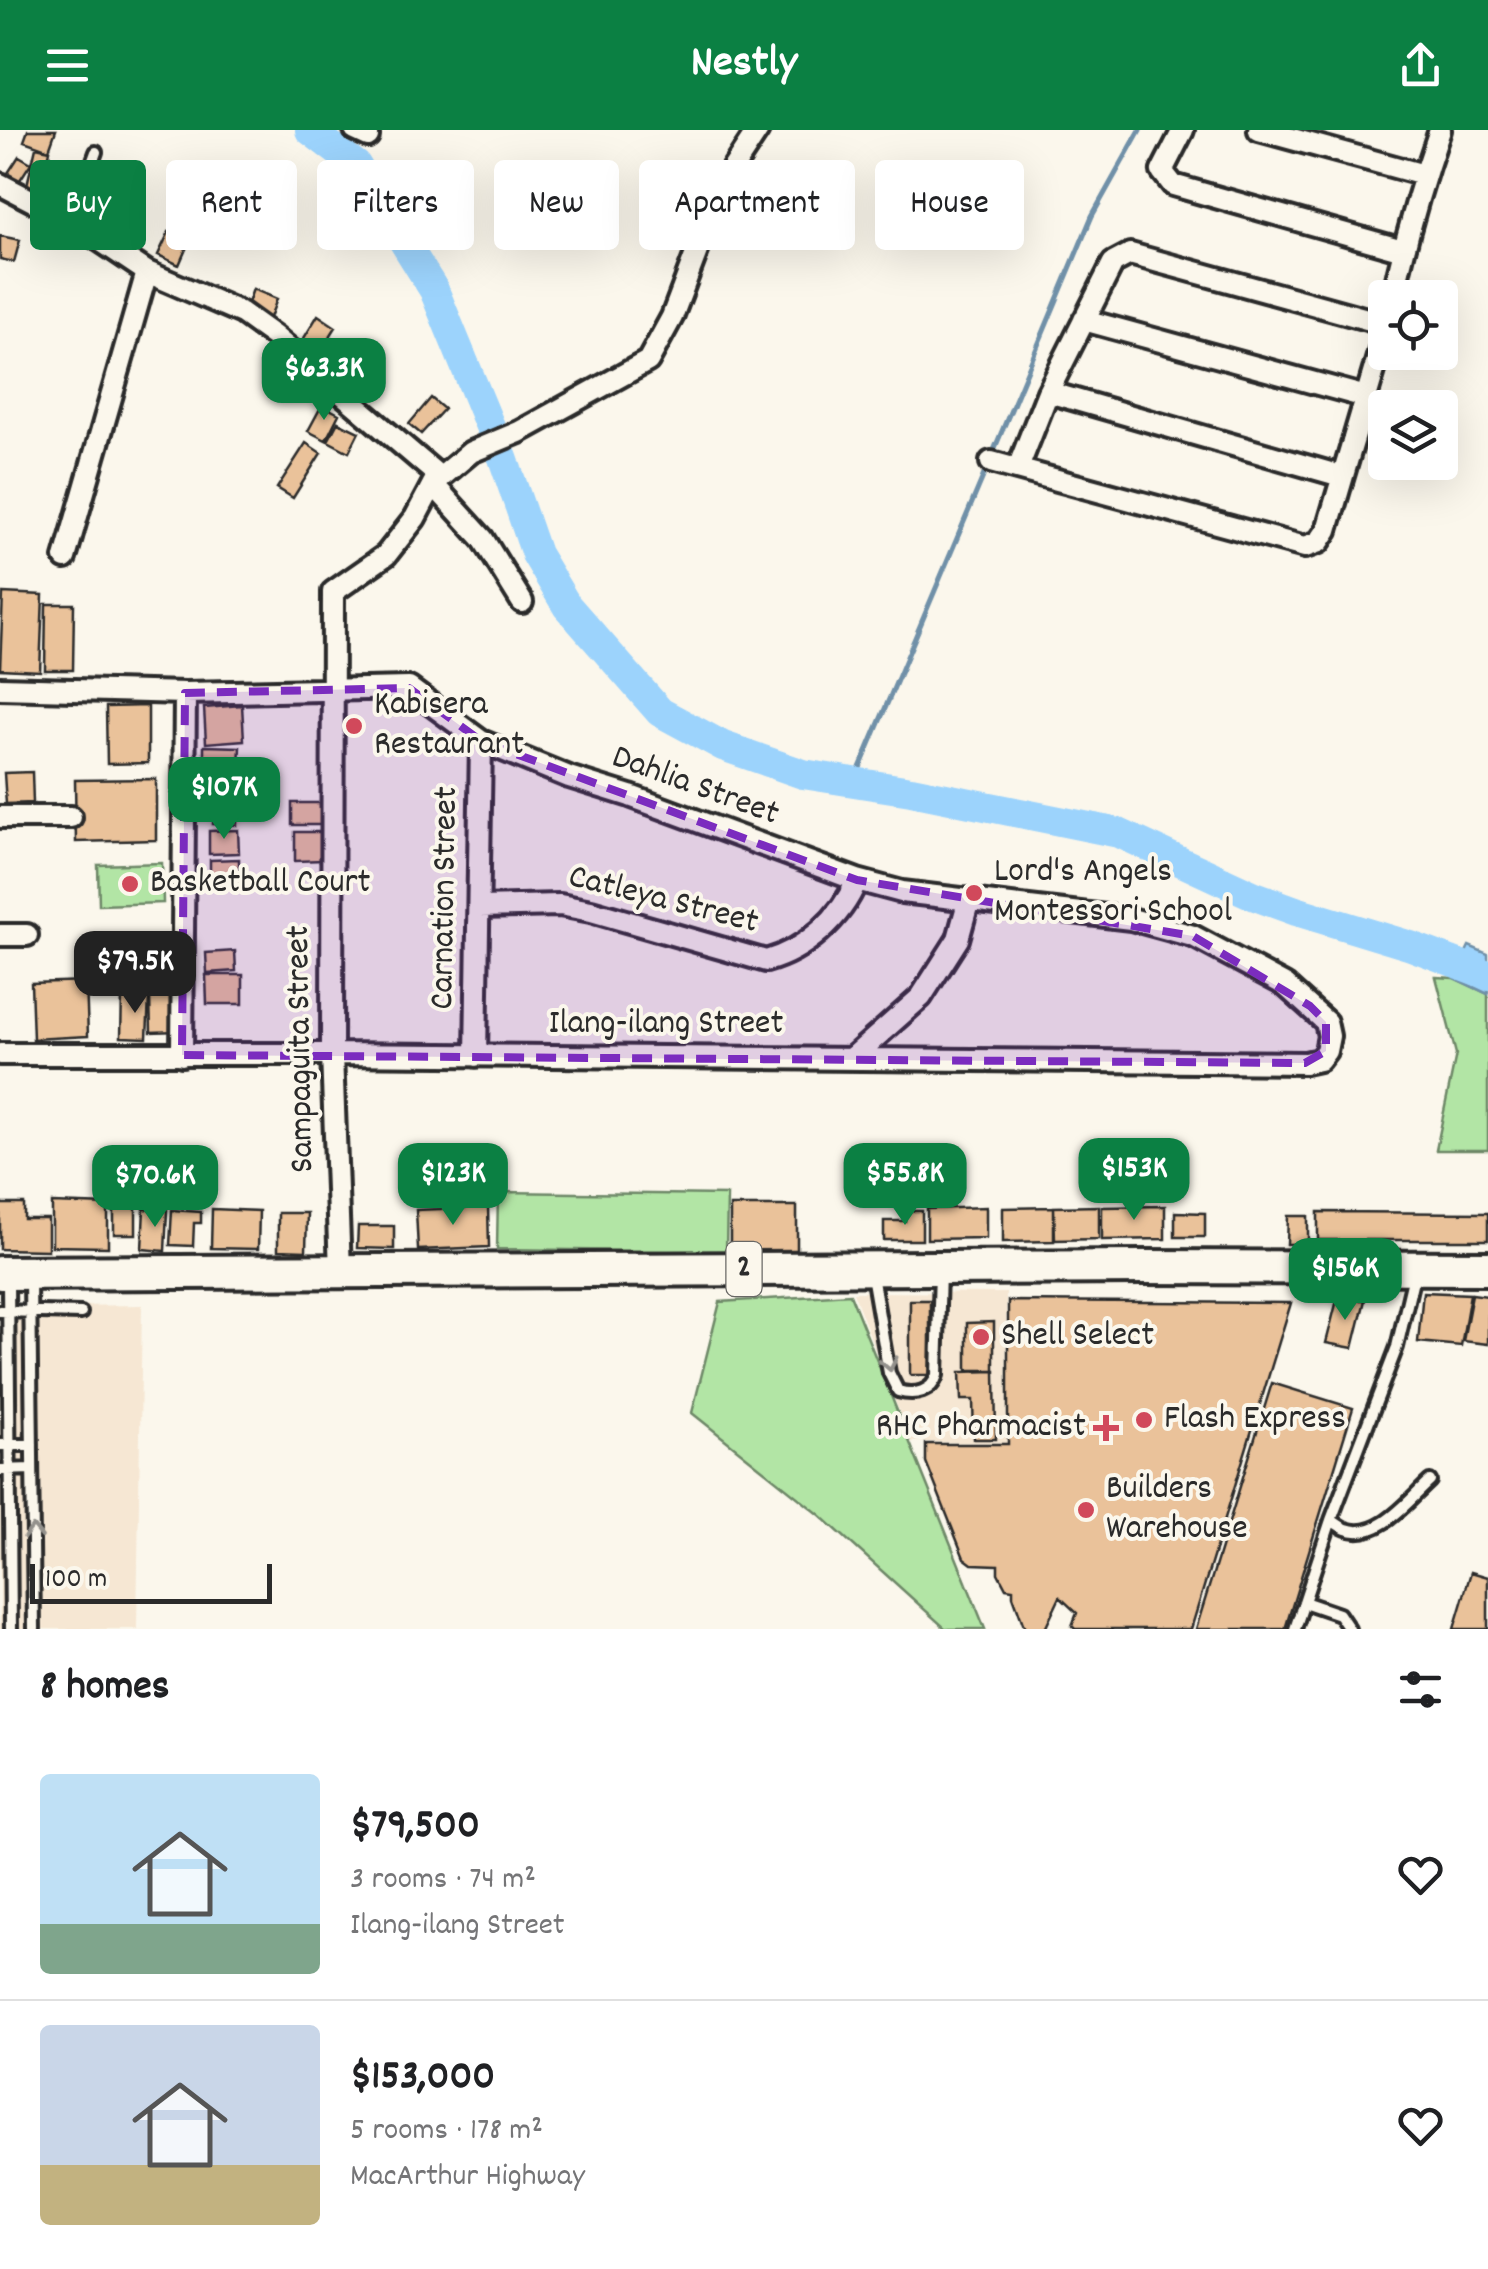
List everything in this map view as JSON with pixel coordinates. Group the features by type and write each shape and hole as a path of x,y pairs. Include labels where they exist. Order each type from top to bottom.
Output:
{"highway":[{"name":"2","path":"13,1273 1488,1268"}],"street":[{"name":"Sampaguita Street","path":"340,1271 332,1054 333,592 386,555 415,518 436,480 471,452 514,434 648,361 672,317 729,174 758,130"},
{"path":"1183,130 1162,171 1174,185 1403,250"},
{"path":"1259,130 1424,175"},
{"path":"1397,280 1440,130"},
{"path":"0,184 30,199"},
{"path":"115,250 147,272 242,313 288,347 436,480 482,540 522,602"},
{"path":"1018,468 1048,392 1113,262 1130,254 1368,319"},
{"path":"66,558 147,272"},
{"path":"1084,320 1366,397"},
{"path":"991,462 1305,547 1318,542 1327,530 1374,370"},
{"path":"1048,392 1341,476"},
{"name":"Dahlia Street","path":"0,688 185,693 408,688 481,741 569,777 857,880 902,892 1131,919 1193,936 1285,985 1310,1006 1326,1022 1326,1051"},
{"path":"182,1055 185,693"},
{"name":"Carnation Street","path":"476,1056 481,741"},
{"path":"0,816 70,817"},
{"name":"Catleya Street","path":"479,906 560,905 766,961 785,956 824,928 852,894 857,880"},
{"path":"851,1059 921,997 958,940 969,899"},
{"path":"0,935 26,936"},
{"name":"Ilang-ilang Street","path":"0,1054 1305,1063 1319,1060 1326,1051"}],"lane":[{"path":"93,160 96,152"},
{"path":"1296,1629 1331,1520 1396,1348 1416,1267"},
{"path":"871,1269 890,1373 898,1391 904,1393 928,1390 938,1375 940,1269"},
{"path":"11,1629 4,1470 4,1311 13,1273"},
{"path":"13,1273 30,1311 34,1629"},
{"path":"4,1311 81,1313"},
{"path":"4,1445 32,1445"},
{"path":"4,1470 32,1469"},
{"path":"1331,1520 1348,1530 1367,1531 1383,1524 1430,1481"},
{"path":"1304,1602 1338,1614 1349,1629"}],"highlighted area":[{"path":"409,688 481,741 857,880 1193,936 1310,1006 1326,1022 1326,1051 1305,1063 182,1055 185,693"}],"shaded area":[{"path":"853,1292 1006,1293 1007,1443 911,1442"},
{"path":"142,1305 137,1629 0,1629 0,1307"}],"green space":[{"name":"Basketball Court","path":"162,863 163,903 99,905 98,865"},
{"path":"1436,977 1454,978 1488,994 1488,1150 1436,1150 1456,1054"},
{"path":"498,1192 727,1195 726,1252 497,1249"},
{"path":"850,1294 985,1629 946,1629 820,1515 692,1413 720,1302"}],"water":[{"path":"1469,946 1488,954 1488,994 1454,978"}],"building":[{"path":"28,130 56,130 49,150 24,141"},
{"path":"36,147 50,150 48,160 33,160"},
{"path":"19,156 30,162 18,183 6,176"},
{"path":"0,236 20,240 14,262 0,259"},
{"path":"166,238 166,250 186,250 179,265 158,255"},
{"path":"253,289 277,299 268,323 244,314"},
{"path":"318,315 336,327 319,354 301,343"},
{"path":"431,398 444,409 421,434 409,424"},
{"path":"322,405 339,414 326,440 308,431"},
{"path":"338,422 359,432 349,452 328,441"},
{"path":"306,443 321,453 293,498 277,488"},
{"path":"3,593 43,595 40,671 0,669"},
{"path":"46,604 74,604 73,670 45,670"},
{"path":"242,705 244,740 206,743 204,708"},
{"path":"148,706 148,763 107,764 106,707"},
{"path":"204,746 240,747 239,766 204,766"},
{"path":"32,772 33,803 6,804 4,773"},
{"path":"246,775 247,797 210,798 209,776"},
{"path":"156,779 156,840 76,842 75,780"},
{"path":"214,803 238,804 237,825 213,824"},
{"path":"292,803 326,803 326,825 292,825"},
{"path":"238,830 239,853 209,854 209,831"},
{"path":"295,832 324,832 324,860 295,861"},
{"path":"239,859 239,885 210,885 210,860"},
{"path":"235,951 236,971 207,973 206,953"},
{"path":"206,975 243,975 243,1004 207,1004"},
{"path":"86,981 88,1036 33,1039 31,983"},
{"path":"122,995 149,996 147,1038 121,1037"},
{"path":"177,995 178,1031 151,1032 150,996"},
{"path":"52,1203 108,1205 108,1247 52,1246"},
{"path":"114,1203 136,1204 136,1234 114,1234"},
{"path":"0,1204 24,1204 24,1219 48,1219 48,1250 0,1249"},
{"path":"730,1206 797,1206 797,1251 730,1251"},
{"path":"1099,1206 1099,1239 1055,1240 1054,1207"},
{"path":"1165,1206 1165,1239 1102,1240 1102,1207"},
{"path":"488,1207 489,1247 418,1250 416,1210"},
{"path":"986,1207 986,1238 927,1239 927,1209"},
{"path":"1054,1207 1054,1241 1003,1242 1003,1208"},
{"path":"144,1209 167,1210 165,1251 142,1249"},
{"path":"212,1209 259,1211 258,1249 211,1248"},
{"path":"172,1210 201,1212 201,1223 194,1223 193,1246 170,1245"},
{"path":"905,1211 922,1211 922,1240 884,1240 884,1221 905,1221"},
{"path":"1175,1212 1205,1213 1205,1237 1175,1237"},
{"path":"1318,1212 1488,1213 1488,1240 1318,1240"},
{"path":"278,1213 307,1213 306,1251 278,1250"},
{"path":"1288,1216 1308,1216 1308,1244 1287,1244"},
{"path":"358,1226 394,1226 394,1249 357,1248"},
{"path":"1423,1292 1470,1294 1461,1346 1418,1342"},
{"path":"1472,1294 1488,1296 1488,1344 1463,1341"},
{"path":"910,1300 930,1300 930,1375 910,1375"},
{"path":"1337,1300 1365,1300 1353,1348 1326,1343"},
{"name":"Builders Warehouse","path":"1008,1301 1291,1303 1191,1629 1075,1629 1072,1626 1077,1613 1060,1597 1045,1629 1025,1629 1013,1589 1006,1588 998,1565 972,1564 964,1558 926,1462 926,1444 1008,1444"},
{"path":"994,1322 994,1370 967,1370 967,1323"},
{"path":"995,1371 996,1439 974,1439 973,1400 961,1400 960,1372"},
{"path":"1272,1383 1353,1408 1285,1629 1196,1629"},
{"path":"1471,1572 1488,1577 1488,1629 1454,1629"}],"waterway":[{"path":"310,130 356,165 434,290 503,458 536,554 567,606 660,712 723,746 803,774 911,791 1119,833 1255,896 1488,975"},
{"path":"992,455 1092,216 1140,130"},
{"path":"854,782 988,465"}],"place":[{"name":"Kabisera Restaurant","path":"354,726"},
{"name":"Basketball Court","path":"130,884"},
{"name":"Lord's Angels Montessori School","path":"974,893"},
{"name":"Shell Select","path":"981,1337"},
{"name":"Flash Express","path":"1144,1420"},
{"name":"RHC Pharmacist","path":"1106,1428"},
{"name":"Builders Warehouse","path":"1086,1510"}]}
